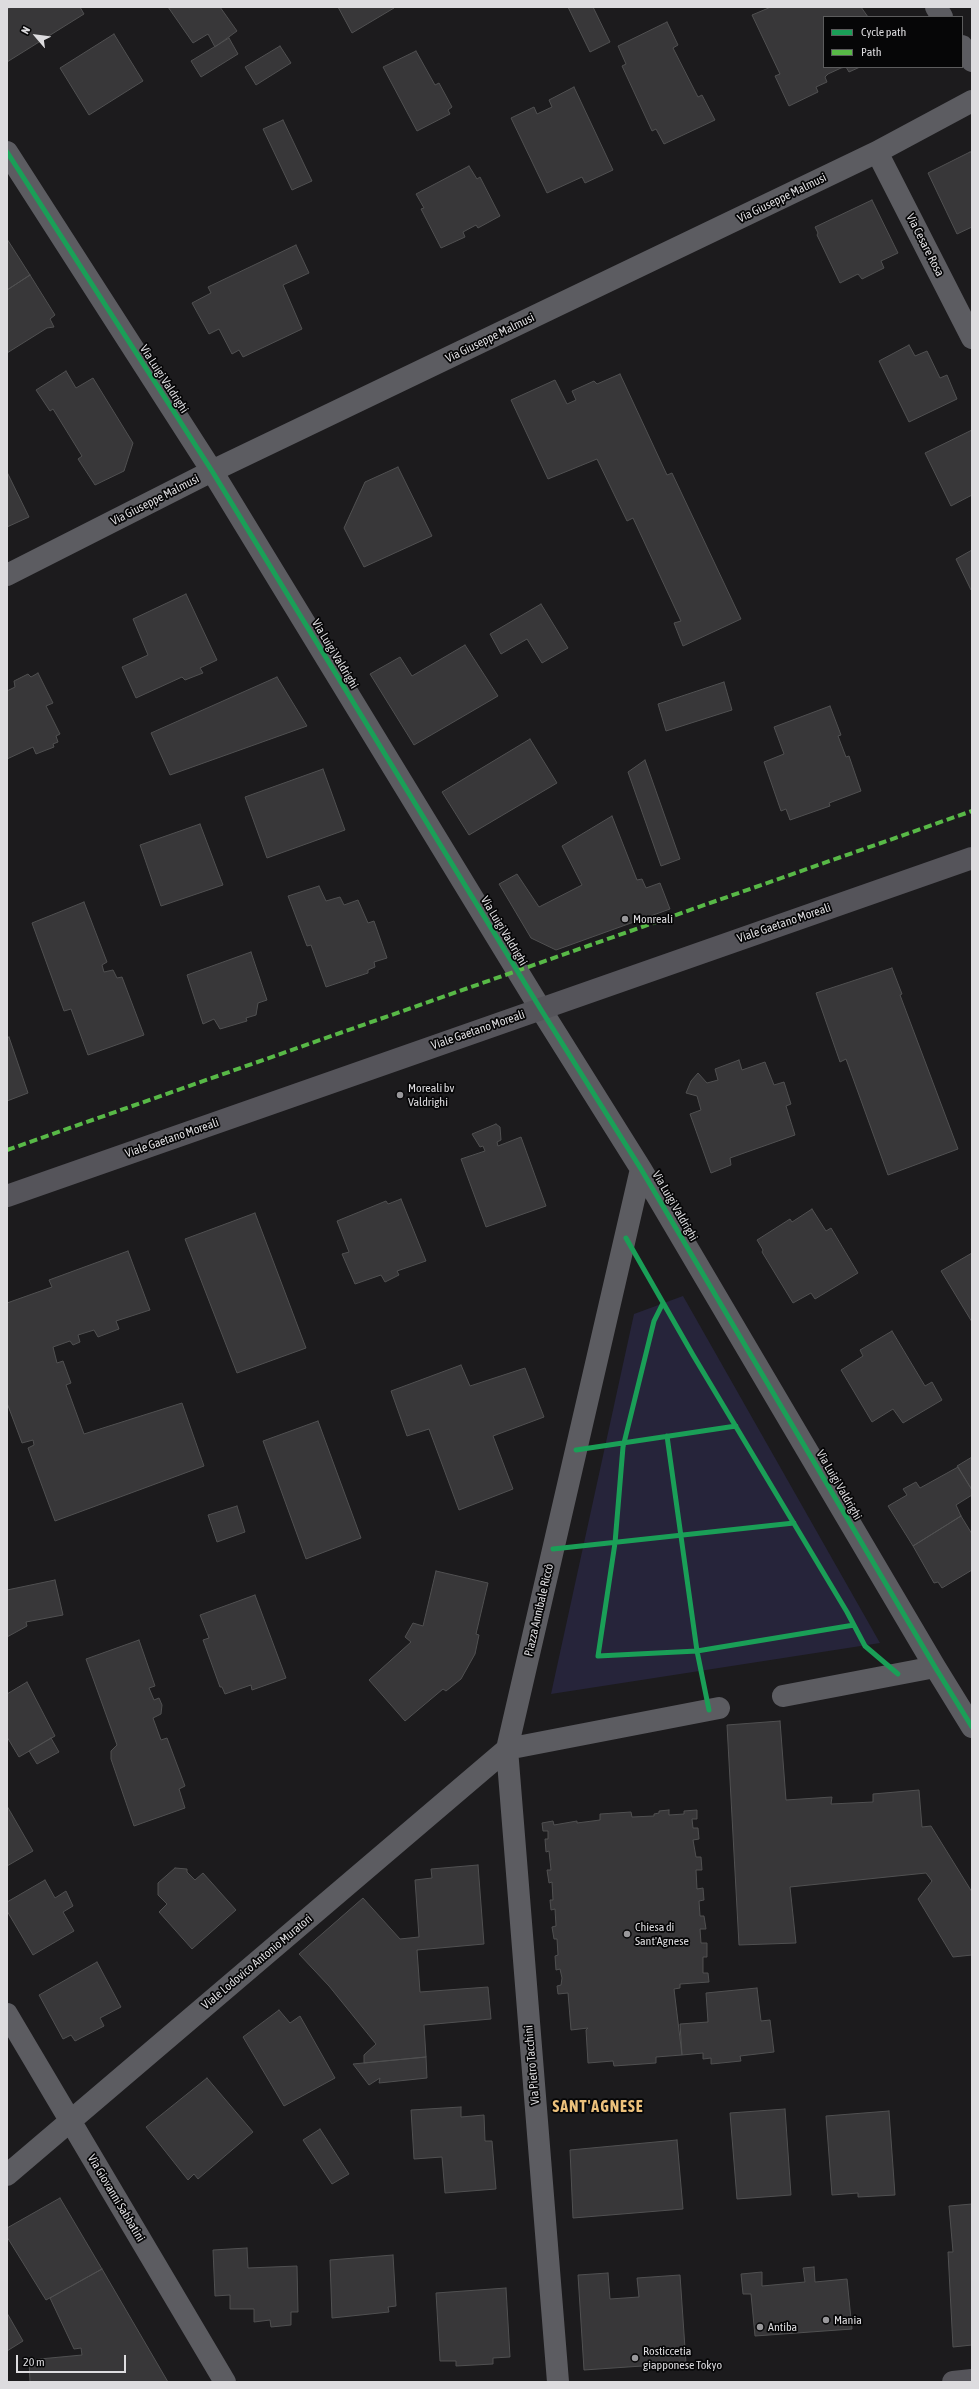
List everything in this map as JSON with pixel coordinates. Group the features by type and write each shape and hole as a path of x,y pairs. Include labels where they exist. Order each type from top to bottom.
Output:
{"street":[{"path":"936,7 941,16"},
{"path":"963,48 972,61"},
{"name":"Via Giuseppe Malmusi","path":"7,575 212,471 877,152 972,101"},
{"name":"Via Luigi Valdrighi","path":"7,152 212,471 540,1008 641,1169 935,1667 972,1727"},
{"name":"Via Cesare Rosa","path":"877,152 972,338"},
{"name":"Viale Gaetano Moreali","path":"7,1196 540,1008 972,858"},
{"name":"Piazza Annibale Riccò","path":"507,1749 641,1169"},
{"path":"783,1696 935,1667"},
{"path":"507,1749 719,1708"},
{"name":"Viale Lodovico Antonio Muratori","path":"7,2175 507,1749"},
{"name":"Via Pietro Tacchini","path":"507,1749 558,2382"},
{"name":"Via Giovanni Sabbatini","path":"7,2014 226,2382"},
{"path":"953,2382 972,2380"}],"shaded area":[{"path":"683,1296 880,1643 551,1694 634,1314"}],"building":[{"path":"11,7 80,7 84,14 7,62 7,9"},
{"path":"168,7 220,7 237,31 215,47 208,34 193,43"},
{"path":"338,7 394,7 394,8 352,33"},
{"path":"568,7 593,7 610,42 590,52"},
{"path":"771,7 861,7 867,16 823,16 823,68 841,68 825,77 827,82 816,87 818,92 789,106 775,76 780,74 752,15"},
{"path":"667,22 678,45 673,48 698,97 702,95 715,120 664,144 656,129 652,131 622,66 626,64 618,46"},
{"path":"114,34 143,81 89,115 60,68"},
{"path":"229,38 238,54 201,77 191,61"},
{"path":"280,46 291,63 256,85 245,67"},
{"path":"416,51 435,85 439,83 452,107 448,110 450,114 417,131 383,67"},
{"path":"847,68 858,68 849,72"},
{"path":"574,87 613,170 585,183 582,177 547,193 511,118 534,107 537,114 552,107 549,100"},
{"path":"283,120 312,181 292,190 263,129"},
{"path":"972,152 972,227 957,234 928,173"},
{"path":"469,166 477,179 480,177 500,216 478,228 476,225 463,232 465,237 441,248 421,209 424,208 416,194"},
{"path":"872,200 898,253 881,261 884,268 862,279 858,274 840,283 817,235 818,233 815,227"},
{"path":"7,239 30,275 7,290"},
{"path":"296,245 309,273 283,285 302,329 243,357 239,350 232,354 219,329 209,334 192,303 211,293 208,287"},
{"path":"30,275 55,315 50,319 54,327 47,328 7,353 7,290"},
{"path":"909,345 915,356 927,351 940,378 947,375 957,399 909,422 879,361"},
{"path":"66,371 76,388 93,378 133,443 124,471 95,485 78,459 82,456 53,409 50,411 36,390"},
{"path":"620,374 667,475 672,473 741,619 683,646 674,623 681,621 633,518 627,521 597,459 548,479 511,400 555,380 567,404 576,400 572,391 594,381 597,384"},
{"path":"972,430 972,495 951,506 925,453"},
{"path":"398,467 432,536 364,567 344,528 365,482"},
{"path":"7,472 29,517 7,527"},
{"path":"972,550 972,589 971,590 956,559"},
{"path":"186,594 217,660 200,668 203,673 185,680 182,677 136,698 122,667 148,655 133,619"},
{"path":"541,604 568,648 542,663 527,639 501,654 490,634"},
{"path":"465,645 498,696 414,745 370,674 400,657 412,676"},
{"path":"38,673 53,703 46,706 60,734 56,736 58,742 53,744 54,747 36,754 33,747 7,759 7,691 15,687 14,681 28,674 31,677"},
{"path":"277,677 307,726 170,775 151,733"},
{"path":"724,682 732,710 666,731 658,704"},
{"path":"830,706 841,735 838,736 846,757 849,756 861,791 829,803 830,806 790,820 786,809 781,811 764,762 784,754 774,727"},
{"path":"530,739 557,783 469,835 442,792"},
{"path":"645,760 680,859 661,866 628,772"},
{"path":"323,769 345,830 267,858 245,797"},
{"path":"612,816 637,880 642,879 646,888 660,883 670,909 556,950 531,938 499,884 517,874 539,907 582,885 562,846"},
{"path":"200,824 223,885 161,906 140,845"},
{"path":"319,886 326,901 340,897 344,905 358,900 368,923 374,921 387,958 374,962 375,967 368,970 368,973 326,987 311,945 307,946 288,896"},
{"path":"84,902 107,962 102,965 104,972 113,970 117,978 122,977 144,1035 88,1055 71,1009 64,1011 32,923"},
{"path":"251,952 267,1000 258,1003 256,1015 246,1018 247,1021 220,1029 214,1019 203,1024 187,975"},
{"path":"892,968 902,994 900,995 958,1149 888,1175 846,1059 840,1062 816,993"},
{"path":"9,1037 28,1093 7,1101 7,1038"},
{"path":"739,1060 742,1070 765,1062 774,1085 784,1082 791,1104 786,1106 795,1135 730,1158 731,1165 711,1173 690,1114 701,1110 697,1096 686,1093 691,1081 698,1073 707,1083 718,1080 715,1069"},
{"path":"496,1124 500,1127 501,1140 497,1142 498,1146 521,1137 546,1206 486,1227 461,1159 485,1151 483,1146 480,1147 472,1134"},
{"path":"401,1199 426,1261 397,1271 399,1275 385,1282 381,1275 355,1284 342,1254 349,1252 337,1221 386,1201 388,1204"},
{"path":"812,1209 826,1231 831,1228 858,1273 815,1299 811,1293 793,1303 762,1252 763,1250 757,1240 790,1219 792,1222"},
{"path":"255,1213 306,1348 237,1373 185,1239"},
{"path":"128,1251 150,1310 116,1321 119,1329 98,1337 94,1330 78,1335 80,1342 73,1345 70,1341 53,1347 57,1363 63,1361 71,1383 66,1385 84,1434 182,1403 204,1466 55,1521 28,1448 34,1445 33,1440 22,1443 7,1403 7,1303 52,1287 49,1280"},
{"path":"972,1253 972,1322 941,1271"},
{"path":"892,1331 925,1386 932,1382 942,1400 903,1423 893,1409 872,1422 841,1370 863,1356 860,1350"},
{"path":"461,1365 470,1386 525,1368 544,1417 493,1436 513,1489 459,1510 429,1429 407,1436 391,1391"},
{"path":"318,1421 361,1538 306,1559 263,1441"},
{"path":"972,1457 972,1490 957,1466"},
{"path":"958,1467 972,1490 972,1495 956,1505 961,1516 913,1546 888,1506 907,1495 903,1489 916,1482 920,1488"},
{"path":"237,1506 245,1532 217,1542 208,1515"},
{"path":"961,1516 972,1534 972,1570 942,1588 938,1582 934,1583 913,1546"},
{"path":"436,1571 488,1583 476,1634 479,1635 475,1654 461,1679 446,1691 443,1689 405,1721 369,1680 411,1642 405,1637 413,1623 423,1626"},
{"path":"55,1580 63,1615 26,1622 27,1626 7,1637 7,1590"},
{"path":"255,1595 286,1678 252,1690 251,1685 225,1694 222,1687 220,1687 203,1640 209,1638 200,1615"},
{"path":"139,1640 155,1686 149,1688 154,1700 159,1698 162,1705 161,1714 153,1718 161,1740 167,1738 185,1786 179,1789 185,1808 134,1826 111,1759 111,1751 117,1745 86,1659"},
{"path":"27,1682 55,1736 19,1757 7,1737 7,1694"},
{"path":"780,1721 786,1800 832,1797 831,1804 873,1802 873,1794 919,1790 922,1827 931,1826 972,1892 972,1955 953,1957 918,1899 932,1881 926,1873 790,1887 796,1943 739,1945 727,1725"},
{"path":"51,1738 59,1752 37,1764 29,1751"},
{"path":"7,1806 33,1851 7,1866"},
{"name":"Chiesa di Sant'Agnese","path":"669,1810 669,1815 684,1814 684,1811 697,1810 697,1819 692,1819 693,1828 698,1828 699,1839 693,1840 696,1857 701,1857 702,1870 696,1870 697,1889 703,1888 704,1900 699,1901 700,1916 704,1916 706,1929 700,1929 701,1943 707,1943 707,1957 703,1957 703,1973 708,1973 709,1982 680,1984 680,1988 674,1989 682,2055 656,2057 656,2063 614,2066 613,2061 588,2063 586,2030 588,2028 571,2030 568,1993 558,1994 557,1986 561,1985 562,1978 560,1969 556,1970 555,1956 558,1955 557,1939 554,1939 552,1927 556,1926 555,1909 551,1910 550,1900 553,1900 552,1882 549,1883 547,1870 551,1870 549,1851 546,1852 545,1839 548,1839 548,1831 543,1831 542,1823 553,1821 554,1825 577,1821 577,1823 600,1820 600,1814 631,1812 632,1817 654,1816 654,1814 659,1813 659,1811"},
{"path":"478,1865 484,1944 417,1950 420,1992 488,1987 491,2019 424,2025 426,2057 364,2063 364,2055 376,2044 329,1986 299,1954 363,1898 400,1939 419,1937 415,1880 432,1878 431,1869"},
{"path":"175,1868 187,1869 187,1872 195,1880 203,1873 236,1910 192,1949 159,1912 167,1904 158,1895 158,1883"},
{"path":"45,1880 55,1898 66,1891 73,1906 63,1912 74,1931 33,1955 7,1911 7,1902"},
{"path":"97,1962 121,2007 100,2018 104,2026 75,2041 71,2035 63,2039 39,1995"},
{"path":"757,1988 761,2021 770,2020 774,2052 740,2056 741,2061 711,2064 711,2058 703,2059 703,2053 682,2055 680,2024 708,2022 706,1993"},
{"path":"279,2010 290,2023 300,2016 335,2078 284,2106 243,2037"},
{"path":"426,2057 427,2078 379,2083 380,2078 369,2085 353,2064"},
{"path":"207,2078 253,2132 198,2179 194,2174 188,2180 146,2127"},
{"path":"461,2107 461,2117 484,2115 485,2141 492,2141 496,2189 445,2193 442,2157 414,2159 411,2110"},
{"path":"785,2109 791,2195 737,2199 730,2113"},
{"path":"889,2111 895,2195 858,2197 858,2193 832,2195 826,2116"},
{"path":"320,2129 349,2174 332,2184 303,2140"},
{"path":"677,2140 683,2209 573,2218 570,2150"},
{"path":"60,2198 102,2269 46,2300 7,2237 7,2228"},
{"path":"972,2204 972,2345 953,2347 948,2252 953,2252 949,2206"},
{"path":"247,2248 248,2268 297,2266 298,2312 291,2312 291,2325 271,2327 270,2320 254,2322 254,2309 230,2309 230,2295 215,2296 213,2250"},
{"path":"393,2255 396,2306 388,2307 389,2312 332,2318 330,2260"},
{"path":"814,2267 815,2282 847,2279 852,2329 755,2336 751,2294 743,2294 741,2274 762,2272 762,2286 805,2282 803,2268"},
{"path":"102,2269 168,2382 30,2382 29,2360 82,2355 81,2348 74,2349 50,2298"},
{"path":"608,2273 610,2299 639,2297 637,2278 680,2275 686,2363 584,2370 578,2275"},
{"path":"506,2288 510,2357 493,2358 493,2364 456,2366 456,2361 440,2361 436,2293"},
{"path":"7,2313 23,2341 7,2351"}],"marked path":[{"path":"7,1150 972,811"}],"cycle path":[{"path":"7,152 212,471 540,1008 641,1169 935,1667 972,1727"},
{"path":"626,1238 693,1355 847,1612 865,1646 898,1674"},
{"path":"663,1303 654,1321 623,1447 615,1543 598,1656 697,1651 854,1625"},
{"path":"576,1450 736,1426"},
{"path":"667,1436 697,1651 709,1710"},
{"path":"553,1549 794,1523"}],"place":[{"name":"Monreali","path":"625,919"},
{"name":"Moreali bv Valdrighi","path":"400,1095"},
{"name":"Chiesa di Sant'Agnese","path":"627,1934"},
{"name":"Mania","path":"826,2320"},
{"name":"Antiba","path":"760,2327"},
{"name":"Rosticcetia giapponese Tokyo","path":"635,2358"}],"district":[{"name":"SANT'AGNESE","path":"598,2107"}]}
